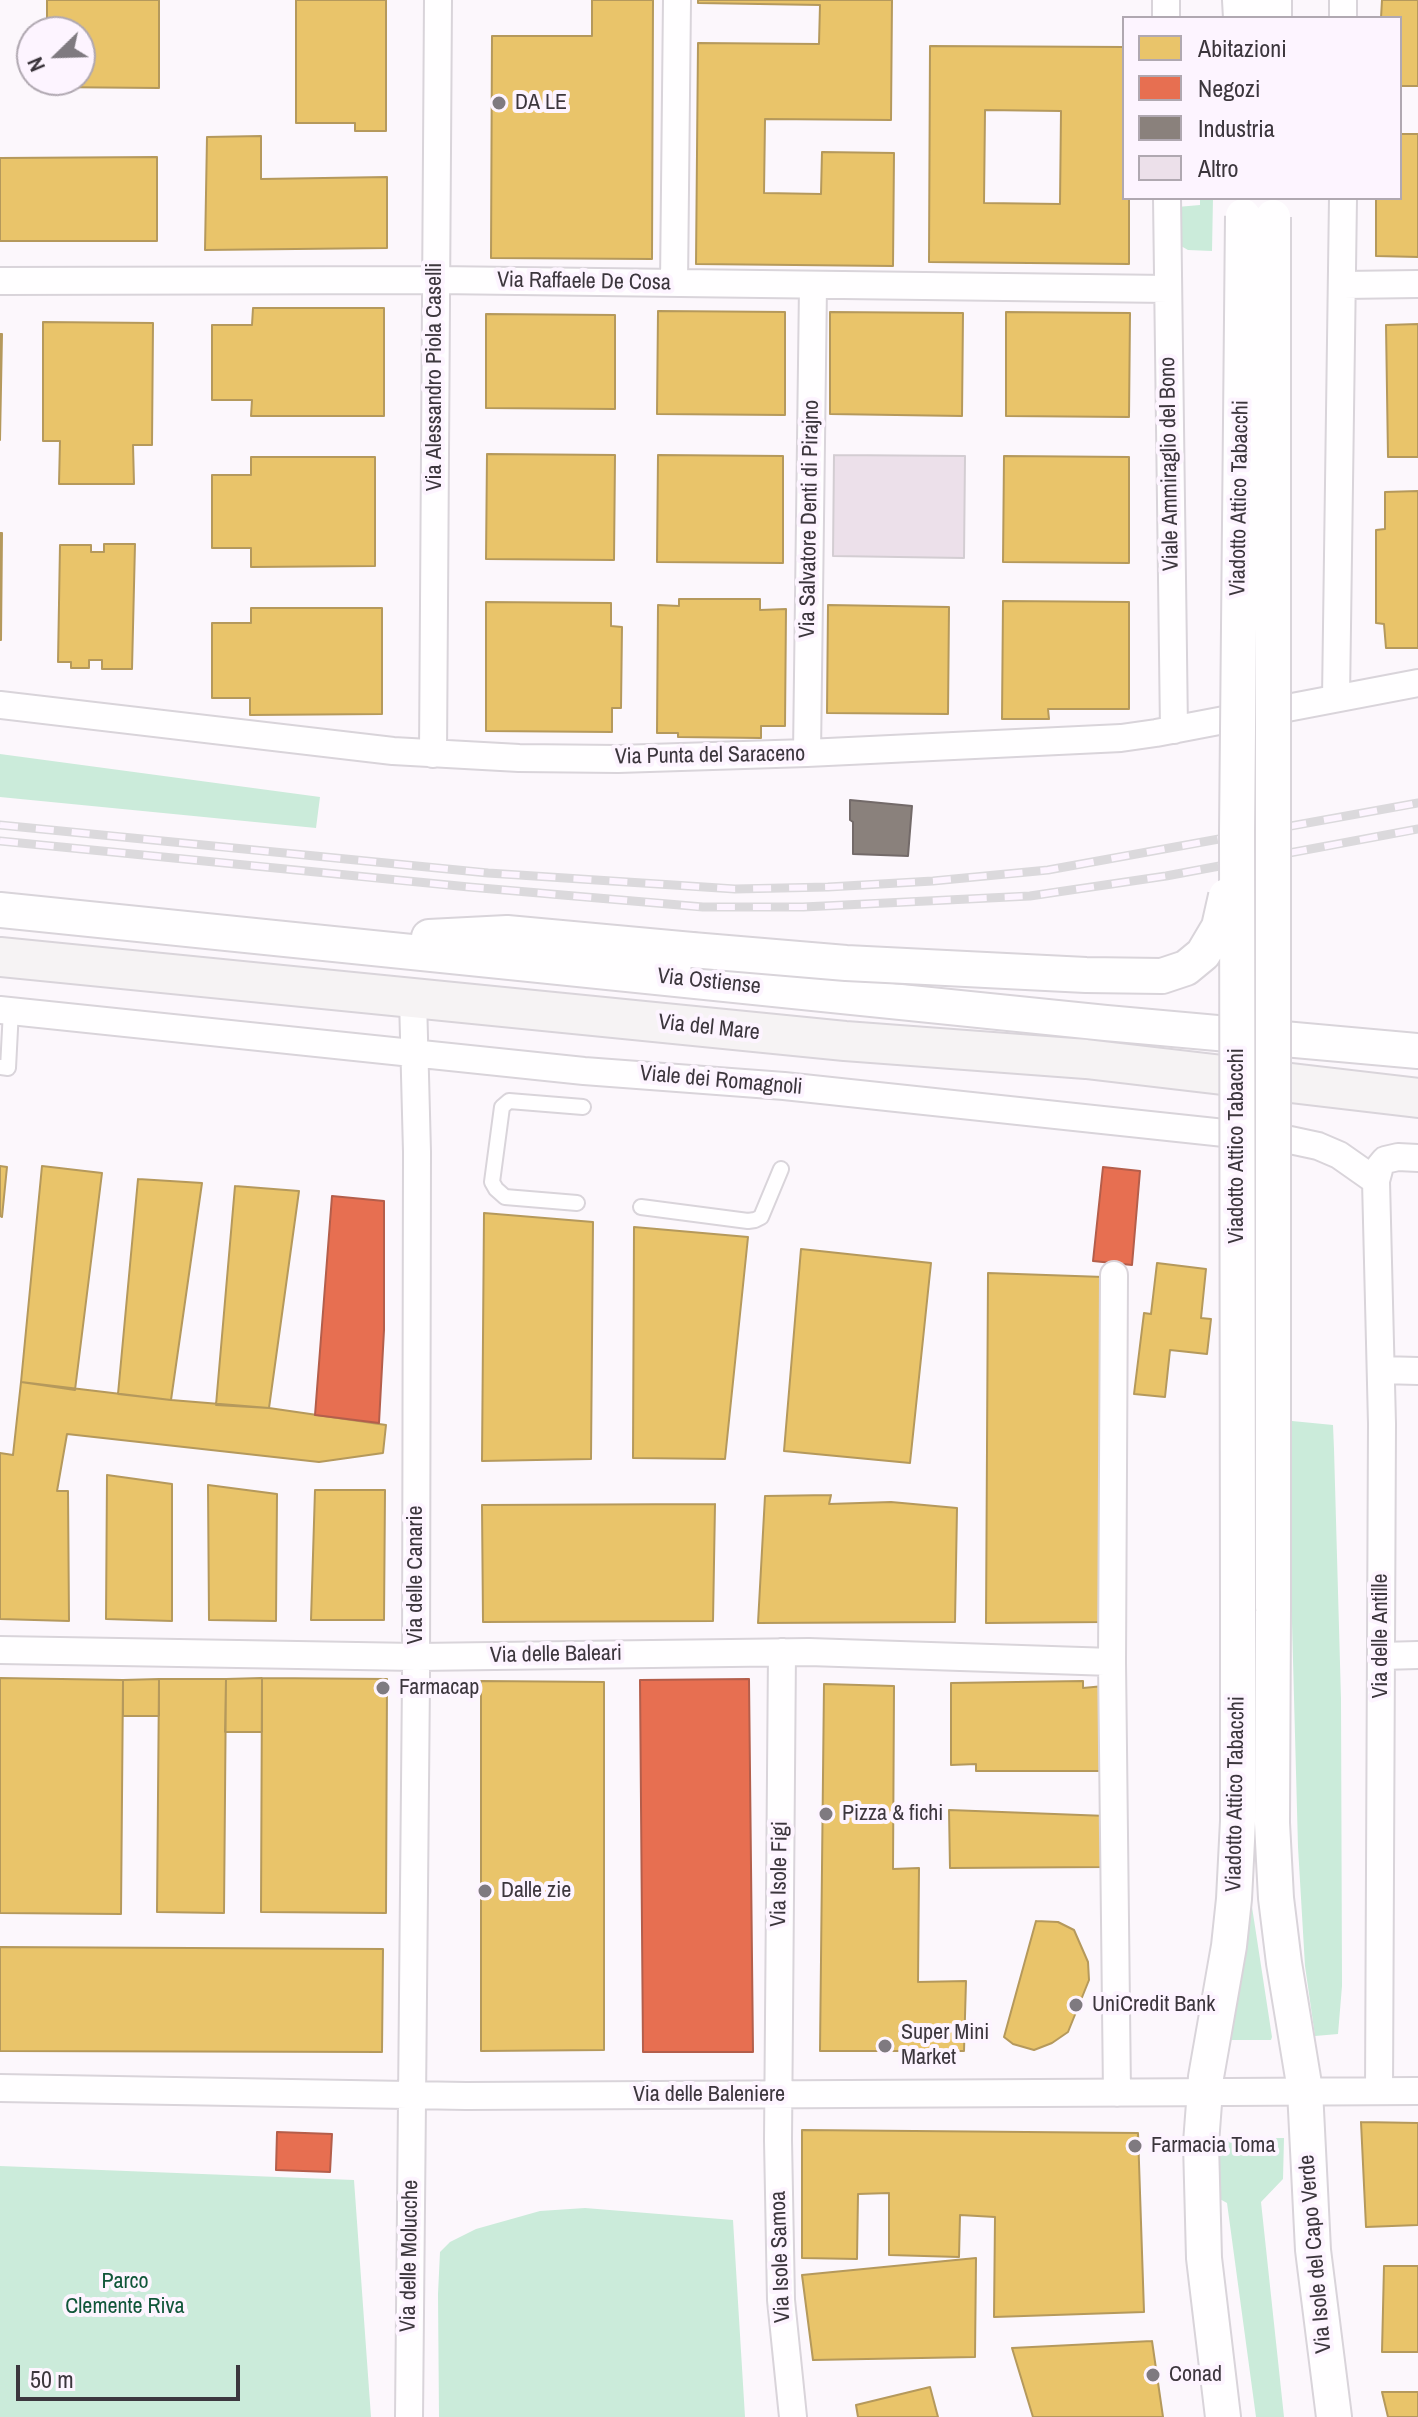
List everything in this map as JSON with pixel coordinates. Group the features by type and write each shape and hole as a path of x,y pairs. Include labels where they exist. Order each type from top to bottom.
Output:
{"main road":[{"name":"Via del Mare","path":"0,957 845,1041 1099,1060 1418,1098"}],"street":[{"name":"Via Alessandro Piola Caselli","path":"433,754 438,0"},
{"path":"674,283 677,0"},
{"name":"Viale Ammiraglio del Bono","path":"1167,200 1174,730"},
{"path":"1336,698 1343,200"},
{"name":"Viadotto Attico Tabacchi","path":"1204,2091 1229,1946 1238,1821 1237,832 1258,207"},
{"name":"Viadotto Attico Tabacchi","path":"1258,207 1273,1608 1272,1823 1282,1949 1305,2090"},
{"name":"Via Raffaele De Cosa","path":"0,281 436,280 1168,289"},
{"path":"1343,285 1418,284"},
{"name":"Via Salvatore Denti di Pirajno","path":"807,753 813,286"},
{"name":"Via Punta del Saraceno","path":"0,705 433,754 618,759 1106,739 1174,730 1418,683"},
{"path":"367,946 438,936 507,933 846,963 1041,973 1171,974 1196,961 1215,937 1222,918 1237,832"},
{"name":"Via Ostiense","path":"0,910 1106,1023 1418,1051"},
{"path":"413,999 415,1054"},
{"name":"Viale dei Romagnoli","path":"6,1010 584,1071 784,1086 1290,1140 1349,1160 1376,1181"},
{"name":"Via delle Canarie","path":"413,2096 415,1054"},
{"path":"1376,1181 1385,1160 1418,1158"},
{"name":"Via delle Antille","path":"1376,1181 1381,1370 1379,2091"},
{"path":"1114,1275 1112,1662 1117,2093"},
{"path":"1381,1370 1418,1371"},
{"name":"Via delle Baleari","path":"0,1650 416,1657 782,1652 1112,1662"},
{"name":"Via Isole Figi","path":"777,2096 782,1652"},
{"path":"1381,1656 1418,1655"},
{"name":"Via delle Baleniere","path":"0,2088 413,2096 1418,2091"},
{"name":"Via Isole del Capo Verde","path":"1305,2090 1313,2250 1334,2417"},
{"path":"1204,2091 1201,2143 1204,2258 1223,2417"},
{"name":"Via delle Molucche","path":"409,2417 413,2096"},
{"name":"Via Isole Samoa","path":"777,2096 781,2300 793,2417"}],"lane":[{"path":"0,1067 8,1068 6,1010"},
{"path":"577,1203 505,1197 492,1182 502,1107 509,1101 583,1107"},
{"path":"641,1207 755,1220 761,1217 781,1169"}],"green space":[{"path":"1200,200 1213,200 1212,251 1188,250 1181,246 1178,239 1177,207 1200,205"},
{"path":"0,754 320,797 316,828 0,797"},
{"path":"1292,1421 1333,1425 1334,1449 1341,1699 1342,1986 1338,2034 1315,2036 1305,1966 1298,1847 1292,1623"},
{"path":"1248,1881 1272,2037 1271,2040 1224,2040"},
{"path":"1284,2138 1283,2179 1261,2202 1284,2417 1256,2417 1227,2203 1209,2193 1210,2139"},
{"name":"Parco Clemente Riva","path":"0,2166 354,2180 371,2417 0,2417"},
{"path":"585,2208 733,2220 745,2417 439,2417 440,2252 450,2242 476,2229 540,2211"}],"building: Abitazioni":[{"path":"47,0 159,0 159,88 96,87 96,16 47,16"},
{"path":"296,0 386,0 386,131 355,131 355,123 296,123"},
{"path":"592,0 653,0 652,259 491,258 492,36 592,36"},
{"path":"698,0 892,0 891,120 765,119 764,193 821,194 822,152 894,153 893,266 696,264 698,43 819,44 820,5 698,3"},
{"path":"1382,0 1418,0 1418,86 1402,86 1402,16 1381,16"},
{"path":"930,46 1122,47 1122,200 1129,200 1129,264 929,262","holes":["985,110 1061,111 1060,204 984,203"]},
{"path":"1402,134 1418,134 1418,257 1376,256 1376,200 1402,200"},
{"path":"261,136 261,179 387,177 387,248 205,250 207,137"},
{"path":"157,157 157,241 0,241 0,158"},
{"path":"253,308 384,308 384,416 251,416 252,400 212,400 212,325 252,325"},
{"path":"658,311 785,312 785,415 657,414"},
{"path":"830,312 963,313 962,416 830,414"},
{"path":"1006,312 1130,313 1129,417 1006,416"},
{"path":"486,314 615,315 615,409 486,408"},
{"path":"43,322 153,323 152,445 133,445 134,484 59,484 60,441 43,441"},
{"path":"1418,324 1418,457 1388,457 1386,325"},
{"path":"0,334 2,334 0,440"},
{"path":"487,454 615,455 614,560 486,559"},
{"path":"658,455 783,456 783,563 657,562"},
{"path":"1004,456 1129,457 1129,563 1003,562"},
{"path":"251,457 375,457 375,566 251,567 251,548 212,548 212,475 251,475"},
{"path":"1418,491 1418,648 1386,648 1384,624 1376,623 1376,530 1385,529 1385,492"},
{"path":"2,533 1,640 0,640"},
{"path":"104,544 135,544 132,669 102,669 102,660 89,660 89,668 71,668 71,662 58,662 60,545 91,545 91,552 104,552"},
{"path":"679,599 760,599 760,610 786,609 785,726 761,726 761,738 678,737 678,733 657,733 658,605 679,606"},
{"path":"1003,601 1129,602 1129,709 1048,709 1049,719 1002,719"},
{"path":"486,602 611,603 611,626 622,627 621,708 612,708 612,732 486,731"},
{"path":"828,605 949,607 948,714 827,713"},
{"path":"251,608 382,608 382,714 250,715 250,698 212,698 212,623 251,623"},
{"path":"0,1166 7,1167 2,1217 0,1216"},
{"path":"42,1166 102,1173 75,1390 21,1382"},
{"path":"138,1179 202,1183 171,1400 118,1394"},
{"path":"235,1186 299,1191 269,1408 216,1405"},
{"path":"484,1213 593,1222 591,1459 482,1461"},
{"path":"634,1227 748,1237 725,1459 633,1458"},
{"path":"801,1249 931,1263 910,1463 784,1451"},
{"path":"1157,1263 1206,1269 1201,1318 1211,1319 1207,1354 1170,1350 1165,1397 1134,1394 1144,1313 1151,1314"},
{"path":"988,1273 1104,1277 1103,1622 986,1623"},
{"path":"21,1382 269,1408 386,1425 383,1453 319,1462 67,1434 57,1491 68,1491 69,1621 0,1619 0,1453 13,1455"},
{"path":"107,1475 172,1484 172,1621 106,1619"},
{"path":"208,1485 277,1494 276,1621 209,1620"},
{"path":"315,1490 385,1490 384,1620 311,1620"},
{"path":"831,1495 829,1504 891,1502 957,1508 955,1622 758,1623 765,1496"},
{"path":"715,1504 713,1621 483,1622 482,1505"},
{"path":"0,1678 123,1680 121,1914 0,1913"},
{"path":"262,1678 387,1679 386,1913 261,1912"},
{"path":"262,1678 262,1732 225,1732 226,1679"},
{"path":"159,1679 226,1679 224,1913 157,1912"},
{"path":"159,1679 159,1716 123,1716 123,1680"},
{"path":"481,1681 604,1682 604,2050 481,2051"},
{"path":"1083,1681 1083,1688 1104,1686 1103,1771 976,1771 976,1764 951,1765 951,1683"},
{"path":"824,1684 894,1686 893,1869 919,1868 918,1982 966,1981 964,2051 820,2051"},
{"path":"949,1810 1107,1816 1107,1867 950,1868"},
{"path":"1036,1921 1058,1922 1074,1930 1088,1962 1089,1980 1068,2032 1034,2050 1013,2044 1004,2037"},
{"path":"0,1947 383,1949 382,2052 0,2051"},
{"path":"1361,2122 1418,2123 1418,2225 1366,2227"},
{"path":"802,2130 1138,2133 1144,2312 994,2317 995,2217 960,2215 959,2257 889,2255 889,2193 858,2194 857,2259 802,2258"},
{"path":"976,2258 975,2357 813,2360 802,2275"},
{"path":"1384,2266 1418,2266 1418,2352 1382,2352"},
{"path":"1152,2341 1163,2417 1033,2417 1012,2348"},
{"path":"930,2387 938,2417 858,2417 856,2405"},
{"path":"1382,2392 1418,2392 1418,2417 1388,2417"}],"building: Negozi":[{"path":"1103,1167 1140,1171 1132,1265 1093,1261"},
{"path":"332,1196 384,1201 384,1330 379,1423 315,1415"},
{"path":"749,1679 753,2052 643,2052 640,1680"},
{"path":"277,2132 332,2134 330,2172 276,2170"}],"building: Industria":[{"path":"850,800 912,806 908,856 853,854"}],"building: Altro":[{"path":"834,455 965,456 964,558 833,556"}],"railway":[{"path":"0,825 488,873 735,889 933,881 1048,870 1418,803"},
{"path":"0,841 703,907 803,907 1030,896 1166,876 1418,829"}],"place":[{"name":"DA LE","path":"499,103"},
{"name":"Farmacap","path":"383,1688"},
{"name":"Pizza & fichi","path":"826,1814"},
{"name":"Dalle zie","path":"485,1891"},
{"name":"UniCredit Bank","path":"1076,2005"},
{"name":"Super Mini Market","path":"885,2046"},
{"name":"Farmacia Toma","path":"1135,2146"},
{"name":"Conad","path":"1153,2375"}]}
